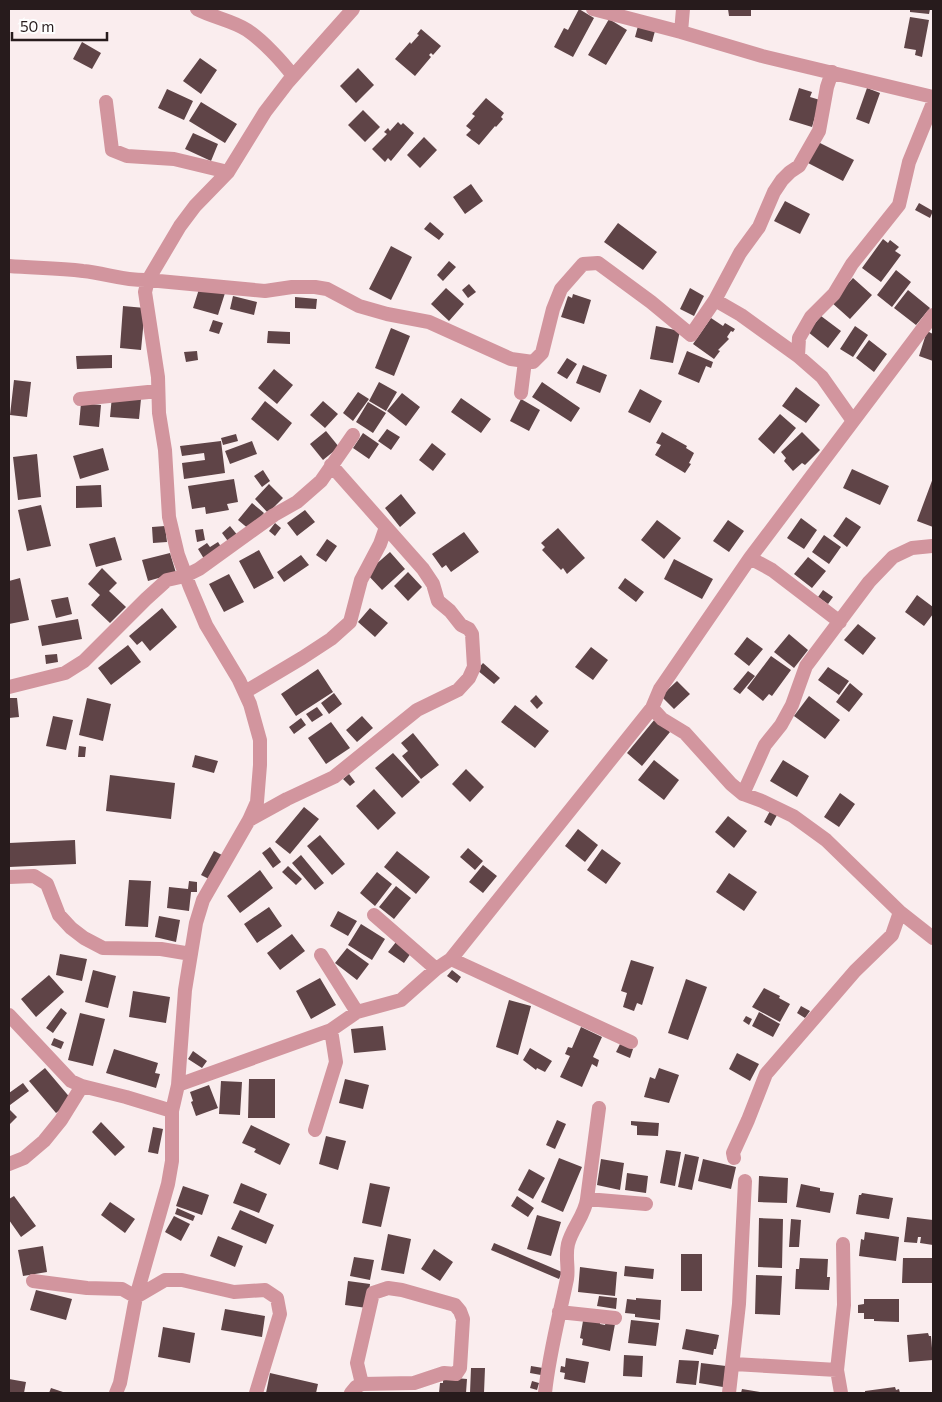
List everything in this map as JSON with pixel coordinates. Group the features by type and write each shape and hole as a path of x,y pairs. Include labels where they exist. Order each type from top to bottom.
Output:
{"street":[{"path":"197,9 246,29 281,61 293,76"},
{"path":"116,1393 120,1383 136,1297 172,1160 172,1111 178,1085 185,990 196,923 203,900 249,820 257,802 260,765 260,740 250,704 239,680 206,625 178,555 169,517 165,450 159,413 158,377 145,292 148,280 180,226 195,206 228,172 265,112 293,76 353,9"},
{"path":"593,9 762,56 933,97"},
{"path":"681,32 683,9"},
{"path":"9,266 81,270 131,280 265,290 307,287 327,289 359,306 386,314 429,322 511,359 533,362 542,353 553,309 561,289 583,264 598,263 651,302 691,335 715,300 731,268 759,227 774,192 790,172 800,166 819,131 827,87 832,72"},
{"path":"106,102 112,150 127,156 174,159 228,172"},
{"path":"798,356 799,338 811,317 834,294 852,264 899,205 909,162 933,103"},
{"path":"715,300 741,314 798,356 822,378 853,421"},
{"path":"178,1085 331,1030 358,1012 401,1000 451,959 652,708 660,689 750,558 933,315"},
{"path":"521,393 525,361"},
{"path":"80,399 158,392"},
{"path":"9,687 65,673 84,661 167,580 185,576 198,569 274,515 297,502 321,481 353,435"},
{"path":"249,820 287,799 334,777 417,710 458,690 469,678 474,667 472,634 469,629 461,625 450,611 438,601 433,584 423,569 331,466"},
{"path":"245,692 331,639 350,622 361,580 380,544 386,528"},
{"path":"743,794 765,745 781,725 792,705 806,666 869,582 893,557 912,548 932,546"},
{"path":"750,558 772,570 840,622"},
{"path":"652,708 662,719 685,733 731,784 743,794 793,816 826,840 900,912 933,938"},
{"path":"9,878 34,876 47,884 59,915 84,938 103,948 161,949 191,954"},
{"path":"734,1158 733,1153 766,1074 855,971 892,935 900,912"},
{"path":"374,915 436,970"},
{"path":"321,955 358,1012"},
{"path":"451,959 631,1042"},
{"path":"9,1015 60,1072 71,1081 82,1086 172,1111"},
{"path":"315,1130 336,1062 331,1030"},
{"path":"9,1164 24,1158 44,1141 61,1120 82,1086"},
{"path":"545,1393 548,1366 568,1276 567,1247 572,1231 586,1206 599,1108"},
{"path":"729,1393 734,1364 739,1304 745,1181"},
{"path":"587,1198 646,1204"},
{"path":"841,1393 837,1370 844,1305 843,1244"},
{"path":"136,1297 165,1280 182,1280 234,1292 265,1290 277,1298 280,1314 256,1393"},
{"path":"33,1281 87,1288 122,1289 136,1297"},
{"path":"388,1288 402,1290 455,1305 460,1311 464,1319 460,1368 456,1374 444,1373 414,1383 357,1388 357,1363 373,1293 388,1288"},
{"path":"559,1312 615,1318"},
{"path":"734,1364 837,1370"}],"building":[{"path":"579,9 594,18 573,57 554,47 564,28 568,30"},
{"path":"728,9 751,9 751,16 729,16"},
{"path":"910,9 930,9 929,14 910,12"},
{"path":"910,17 929,20 922,57 915,55 916,50 904,48"},
{"path":"609,19 627,30 606,65 588,55"},
{"path":"638,26 655,31 652,42 635,37"},
{"path":"421,29 441,46 433,55 431,53 429,55 431,57 415,76 395,59 419,35 417,34"},
{"path":"82,42 101,53 92,69 73,59"},
{"path":"200,58 217,70 201,94 183,81"},
{"path":"358,68 374,85 356,103 340,86"},
{"path":"799,88 812,92 810,97 820,100 812,127 789,120"},
{"path":"867,88 880,93 869,124 856,119"},
{"path":"167,89 193,101 184,120 158,108"},
{"path":"486,98 504,113 501,117 503,119 479,145 466,135 471,130 466,126 475,116 472,114"},
{"path":"201,102 237,124 225,143 189,121"},
{"path":"363,110 380,127 365,142 348,125"},
{"path":"398,122 401,125 403,123 414,133 391,161 388,158 385,162 372,149 387,134 384,132 388,128 390,131"},
{"path":"193,133 218,144 211,161 185,149"},
{"path":"424,137 437,150 420,168 407,155"},
{"path":"818,142 854,160 843,181 808,163"},
{"path":"471,184 483,201 465,214 453,197"},
{"path":"785,201 810,214 800,234 774,221"},
{"path":"919,203 933,211 930,218 915,210"},
{"path":"430,222 444,234 439,240 424,229"},
{"path":"618,223 657,252 643,270 604,242"},
{"path":"883,239 888,243 890,240 899,247 895,251 901,255 881,282 862,268"},
{"path":"391,246 412,257 391,300 369,289"},
{"path":"449,261 456,267 443,281 437,275"},
{"path":"896,270 911,282 892,307 877,295"},
{"path":"853,278 872,295 850,319 831,302"},
{"path":"469,284 476,292 468,298 462,290"},
{"path":"200,286 225,293 218,315 193,308"},
{"path":"446,288 464,304 449,321 431,304"},
{"path":"690,288 704,296 694,316 680,309"},
{"path":"908,290 930,308 916,325 894,308"},
{"path":"573,294 591,300 584,324 561,317 568,296 572,298"},
{"path":"233,296 257,302 254,315 230,309"},
{"path":"295,297 317,299 316,309 295,308"},
{"path":"123,306 145,308 141,350 120,348"},
{"path":"821,316 841,331 828,348 808,332"},
{"path":"711,318 723,326 725,323 735,329 733,332 731,331 727,337 729,339 718,350 720,351 714,359 693,344"},
{"path":"213,320 223,323 219,334 209,331"},
{"path":"656,326 680,331 673,363 650,359"},
{"path":"855,326 868,335 853,357 840,349"},
{"path":"391,328 410,336 394,376 375,368"},
{"path":"268,331 290,332 290,344 267,343"},
{"path":"927,331 933,334 933,361 919,356"},
{"path":"869,340 887,354 874,372 856,358"},
{"path":"197,351 198,360 186,362 184,352"},
{"path":"687,351 713,362 711,368 706,366 699,383 678,374"},
{"path":"112,355 112,368 77,369 76,356"},
{"path":"567,358 577,364 567,379 557,373"},
{"path":"583,365 607,375 600,393 576,383"},
{"path":"274,369 293,385 277,404 258,388"},
{"path":"14,380 31,382 27,417 10,415"},
{"path":"379,382 397,392 386,411 369,401"},
{"path":"542,382 580,408 571,422 532,397"},
{"path":"796,387 820,405 806,423 782,406"},
{"path":"640,389 662,401 650,423 628,412"},
{"path":"358,392 369,399 353,421 343,413"},
{"path":"402,393 420,407 406,426 387,411"},
{"path":"112,396 141,399 139,419 110,417"},
{"path":"461,398 491,419 481,433 451,412"},
{"path":"521,399 540,410 529,431 510,421"},
{"path":"265,401 292,423 278,441 251,419"},
{"path":"323,401 338,414 325,428 310,415"},
{"path":"368,402 386,413 373,433 356,422"},
{"path":"81,403 101,405 99,427 79,425"},
{"path":"780,414 796,428 774,454 758,439"},
{"path":"387,429 400,437 391,450 378,441"},
{"path":"326,431 339,447 323,460 310,444"},
{"path":"662,432 687,446 686,448 694,453 689,463 691,464 685,473 655,455 661,445 656,443"},
{"path":"802,432 820,450 805,465 802,463 793,471 784,461 786,458 781,452"},
{"path":"363,433 379,444 369,459 353,448"},
{"path":"236,434 238,441 223,445 221,438"},
{"path":"221,441 225,473 184,479 182,463 205,460 204,453 182,456 180,446"},
{"path":"252,441 257,454 230,464 225,451"},
{"path":"432,443 446,454 433,471 419,460"},
{"path":"103,448 109,470 80,479 73,456"},
{"path":"37,454 41,497 18,500 13,457"},
{"path":"852,469 889,486 880,505 843,488"},
{"path":"263,470 270,481 262,487 254,476"},
{"path":"933,478 933,527 917,521"},
{"path":"234,479 238,502 227,504 229,510 206,514 205,507 192,509 188,486"},
{"path":"269,484 283,498 268,513 255,499"},
{"path":"101,485 102,507 76,508 76,486"},
{"path":"401,494 416,513 400,527 385,508"},
{"path":"252,503 264,513 250,530 238,520"},
{"path":"41,505 51,546 27,551 18,510"},
{"path":"305,510 315,522 297,536 287,523"},
{"path":"846,517 861,527 847,547 833,536"},
{"path":"801,518 817,530 804,549 787,538"},
{"path":"657,520 681,538 664,559 641,540"},
{"path":"728,520 744,531 729,552 713,541"},
{"path":"275,523 281,528 275,536 269,531"},
{"path":"165,526 167,542 153,543 152,527"},
{"path":"230,526 239,537 230,544 222,533"},
{"path":"558,528 585,558 567,574 563,568 561,570 542,550 545,547 541,543"},
{"path":"203,529 205,540 197,542 195,530"},
{"path":"464,532 479,552 451,572 446,565 442,568 432,554"},
{"path":"824,535 841,547 829,564 812,552"},
{"path":"115,537 122,560 96,567 89,544"},
{"path":"327,539 337,546 326,562 316,555"},
{"path":"218,542 223,550 206,562 198,549 207,543 210,547"},
{"path":"259,550 274,578 254,589 239,561"},
{"path":"390,552 405,569 382,590 366,573"},
{"path":"170,553 176,573 148,581 142,560"},
{"path":"301,555 309,565 284,582 277,572"},
{"path":"808,557 826,571 812,588 794,574"},
{"path":"674,559 713,579 702,599 664,579"},
{"path":"102,568 117,583 109,591 126,607 110,623 91,605 100,595 88,584"},
{"path":"408,572 422,587 408,601 394,586"},
{"path":"229,574 244,602 224,612 209,584"},
{"path":"20,578 29,620 9,624 9,581"},
{"path":"625,578 644,592 636,602 618,588"},
{"path":"823,590 833,597 828,604 818,597"},
{"path":"917,595 933,607 933,614 924,626 905,612"},
{"path":"68,597 72,614 56,618 51,600"},
{"path":"162,608 177,627 150,651 142,641 137,645 129,636"},
{"path":"370,608 388,623 375,637 358,622"},
{"path":"78,619 82,639 42,646 38,626"},
{"path":"858,624 876,638 863,655 844,640"},
{"path":"789,634 808,650 794,668 774,652"},
{"path":"747,637 763,649 749,666 734,654"},
{"path":"128,645 141,662 111,685 98,668"},
{"path":"591,647 608,660 593,680 575,667"},
{"path":"57,654 58,662 46,664 45,655"},
{"path":"771,656 791,670 772,696 769,694 763,701 747,688"},
{"path":"483,663 500,678 494,684 477,670"},
{"path":"828,667 849,681 839,695 818,680"},
{"path":"318,669 333,692 296,716 281,694"},
{"path":"748,671 755,676 740,694 733,689"},
{"path":"677,681 690,694 674,709 661,696"},
{"path":"850,683 863,694 849,712 836,702"},
{"path":"334,693 342,704 329,714 321,703"},
{"path":"536,695 543,703 537,709 530,701"},
{"path":"809,696 840,720 825,739 794,716"},
{"path":"9,698 17,698 19,717 9,718"},
{"path":"87,698 111,704 103,741 79,735"},
{"path":"515,705 549,731 535,748 501,722"},
{"path":"317,707 323,715 312,722 306,714"},
{"path":"53,716 73,720 66,750 46,746"},
{"path":"362,716 373,728 357,742 346,730"},
{"path":"301,718 306,725 294,734 289,727"},
{"path":"655,719 670,732 642,766 627,753"},
{"path":"331,722 350,748 326,764 308,738"},
{"path":"413,733 439,765 421,779 402,756 408,751 401,743"},
{"path":"79,746 86,747 85,757 78,757"},
{"path":"393,753 420,782 402,798 375,768"},
{"path":"195,755 218,761 214,773 192,767"},
{"path":"654,760 679,780 664,800 638,780"},
{"path":"783,760 809,776 797,797 770,781"},
{"path":"466,769 484,787 470,802 452,784"},
{"path":"349,774 355,782 350,786 343,779"},
{"path":"110,775 175,783 171,819 106,811"},
{"path":"374,789 396,813 378,830 356,806"},
{"path":"840,793 855,804 839,827 824,817"},
{"path":"304,807 319,819 290,854 275,842"},
{"path":"770,811 777,815 771,826 764,822"},
{"path":"728,816 747,831 734,848 715,832"},
{"path":"578,829 598,845 585,862 565,846"},
{"path":"320,835 345,864 332,875 307,846"},
{"path":"75,840 76,864 9,867 9,843"},
{"path":"270,847 281,862 273,868 262,853"},
{"path":"468,848 483,861 475,870 460,857"},
{"path":"602,849 621,863 606,884 587,870"},
{"path":"214,851 222,855 209,879 201,875"},
{"path":"397,851 430,877 416,894 384,867"},
{"path":"301,855 324,883 315,890 292,863"},
{"path":"483,865 497,876 483,893 469,882"},
{"path":"288,866 302,879 296,885 282,872"},
{"path":"260,870 273,888 240,913 227,896"},
{"path":"377,872 392,884 375,906 360,893"},
{"path":"729,873 757,892 744,911 716,892"},
{"path":"129,880 151,881 148,927 125,926"},
{"path":"189,881 197,882 197,892 191,892 189,911 167,908 169,887 188,889"},
{"path":"396,886 411,898 394,919 379,907"},
{"path":"269,907 282,926 257,943 244,924"},
{"path":"338,911 357,921 348,936 330,926"},
{"path":"159,916 180,920 176,942 155,937"},
{"path":"361,924 385,939 372,960 348,945"},
{"path":"292,934 305,951 280,970 267,953"},
{"path":"396,942 411,953 404,963 388,952"},
{"path":"347,948 369,964 357,980 335,963"},
{"path":"60,954 87,959 82,981 56,975"},
{"path":"631,960 654,967 642,1005 637,1003 634,1011 623,1007 627,993 621,991"},
{"path":"93,970 116,976 108,1008 85,1002"},
{"path":"452,970 461,977 457,983 447,976"},
{"path":"49,975 64,992 36,1017 21,999"},
{"path":"320,978 336,1005 311,1019 296,991"},
{"path":"686,979 707,987 688,1040 668,1033"},
{"path":"764,988 780,996 779,998 790,1004 780,1022 752,1007"},
{"path":"133,991 170,997 166,1023 129,1017"},
{"path":"509,1000 531,1006 518,1055 496,1047"},
{"path":"801,1006 810,1011 805,1018 797,1013"},
{"path":"61,1008 67,1013 53,1033 46,1028"},
{"path":"759,1012 780,1024 773,1037 752,1026"},
{"path":"80,1013 105,1019 93,1066 68,1060"},
{"path":"746,1016 752,1019 749,1025 743,1021"},
{"path":"383,1026 386,1050 354,1053 351,1029"},
{"path":"581,1027 602,1037 593,1057 599,1060 597,1067 592,1064 582,1087 560,1077 570,1056 565,1054 568,1047 572,1048"},
{"path":"54,1038 64,1042 61,1049 51,1045"},
{"path":"620,1044 633,1049 630,1058 616,1052"},
{"path":"530,1048 552,1061 545,1072 537,1068 536,1070 523,1060"},
{"path":"114,1049 158,1063 155,1073 160,1074 156,1088 106,1073"},
{"path":"193,1051 207,1061 202,1068 188,1059"},
{"path":"737,1053 759,1064 750,1081 729,1069"},
{"path":"45,1068 72,1100 56,1113 29,1081"},
{"path":"659,1068 679,1075 669,1103 644,1097 650,1077 655,1079"},
{"path":"249,1079 275,1079 275,1118 248,1118"},
{"path":"345,1079 369,1085 363,1109 339,1103"},
{"path":"221,1081 242,1082 240,1115 219,1114"},
{"path":"23,1083 29,1091 10,1105 9,1093"},
{"path":"209,1085 218,1108 196,1116 190,1092"},
{"path":"9,1109 17,1117 9,1125"},
{"path":"557,1120 566,1124 555,1149 546,1145"},
{"path":"631,1121 659,1123 658,1136 637,1135 637,1126 631,1125"},
{"path":"101,1122 125,1147 115,1156 92,1132"},
{"path":"251,1125 290,1144 280,1165 254,1152 256,1149 242,1143"},
{"path":"153,1127 163,1129 158,1154 148,1152"},
{"path":"326,1136 346,1141 338,1170 319,1164"},
{"path":"666,1150 681,1152 675,1186 660,1183"},
{"path":"685,1154 699,1157 692,1190 678,1187"},
{"path":"559,1158 582,1167 563,1212 541,1202"},
{"path":"601,1159 624,1163 620,1190 597,1185"},
{"path":"703,1159 736,1167 731,1189 698,1181"},
{"path":"529,1169 545,1178 533,1199 518,1190"},
{"path":"627,1173 648,1176 646,1193 625,1190"},
{"path":"759,1176 788,1178 787,1203 758,1202"},
{"path":"241,1183 267,1194 259,1213 233,1203"},
{"path":"370,1183 390,1187 381,1227 362,1223"},
{"path":"801,1184 820,1188 820,1191 834,1193 830,1213 796,1207"},
{"path":"183,1186 209,1195 202,1215 176,1206"},
{"path":"862,1193 893,1198 889,1219 856,1214 859,1195"},
{"path":"14,1196 36,1226 21,1237 9,1220 9,1199"},
{"path":"517,1196 534,1208 528,1217 511,1206"},
{"path":"110,1202 135,1219 125,1233 101,1215"},
{"path":"177,1208 195,1216 193,1221 175,1214"},
{"path":"240,1210 274,1225 266,1244 231,1229"},
{"path":"537,1215 561,1222 551,1256 527,1249"},
{"path":"174,1216 190,1224 181,1241 165,1232"},
{"path":"907,1217 933,1220 933,1245 920,1243 921,1237 918,1237 917,1243 904,1242"},
{"path":"759,1218 783,1219 782,1268 758,1267"},
{"path":"791,1219 801,1220 799,1247 789,1247"},
{"path":"865,1232 899,1237 896,1261 859,1256 861,1239 864,1240"},
{"path":"388,1234 411,1239 404,1274 381,1270"},
{"path":"218,1236 243,1246 235,1267 210,1256"},
{"path":"494,1243 562,1272 559,1279 491,1250"},
{"path":"43,1246 47,1272 23,1276 18,1250"},
{"path":"434,1249 453,1262 440,1281 421,1269"},
{"path":"681,1254 702,1254 702,1291 681,1291"},
{"path":"354,1257 374,1260 370,1280 350,1276"},
{"path":"800,1258 828,1259 827,1277 830,1277 829,1290 795,1289 796,1269 799,1269"},
{"path":"903,1258 933,1258 933,1283 902,1283"},
{"path":"625,1266 654,1269 653,1279 624,1276"},
{"path":"580,1267 617,1272 615,1296 578,1292"},
{"path":"756,1275 782,1276 780,1315 755,1314"},
{"path":"348,1281 370,1284 367,1308 345,1305"},
{"path":"36,1290 72,1299 66,1320 30,1310"},
{"path":"599,1296 617,1298 616,1309 597,1306"},
{"path":"636,1298 661,1300 660,1320 635,1317 635,1314 625,1313 627,1299 636,1300"},
{"path":"864,1299 899,1299 899,1322 864,1319 864,1313 858,1313 858,1305 864,1304"},
{"path":"225,1309 265,1316 262,1337 221,1330"},
{"path":"600,1320 600,1324 605,1325 606,1322 615,1324 610,1351 582,1345 583,1339 580,1338 583,1321"},
{"path":"631,1320 659,1323 656,1346 628,1343"},
{"path":"163,1327 195,1333 190,1363 158,1357"},
{"path":"686,1329 719,1335 713,1355 682,1349"},
{"path":"928,1333 931,1336 933,1360 909,1362 907,1335"},
{"path":"624,1355 643,1356 642,1377 623,1376"},
{"path":"566,1358 589,1362 585,1383 564,1379 565,1373 560,1372 561,1366 565,1367"},
{"path":"679,1360 699,1361 696,1385 676,1383"},
{"path":"701,1363 726,1366 723,1387 699,1383"},
{"path":"531,1366 543,1368 541,1375 530,1373"},
{"path":"471,1368 485,1368 484,1393 470,1393"},
{"path":"270,1373 318,1384 316,1393 266,1393"},
{"path":"443,1377 467,1379 466,1393 439,1393"},
{"path":"9,1379 26,1382 24,1393 9,1393"},
{"path":"532,1381 539,1383 537,1390 530,1388"},
{"path":"895,1387 896,1390 899,1389 900,1393 865,1393 865,1391"},
{"path":"51,1388 66,1393 49,1393"},
{"path":"742,1389 760,1392 760,1393 741,1393"}]}
